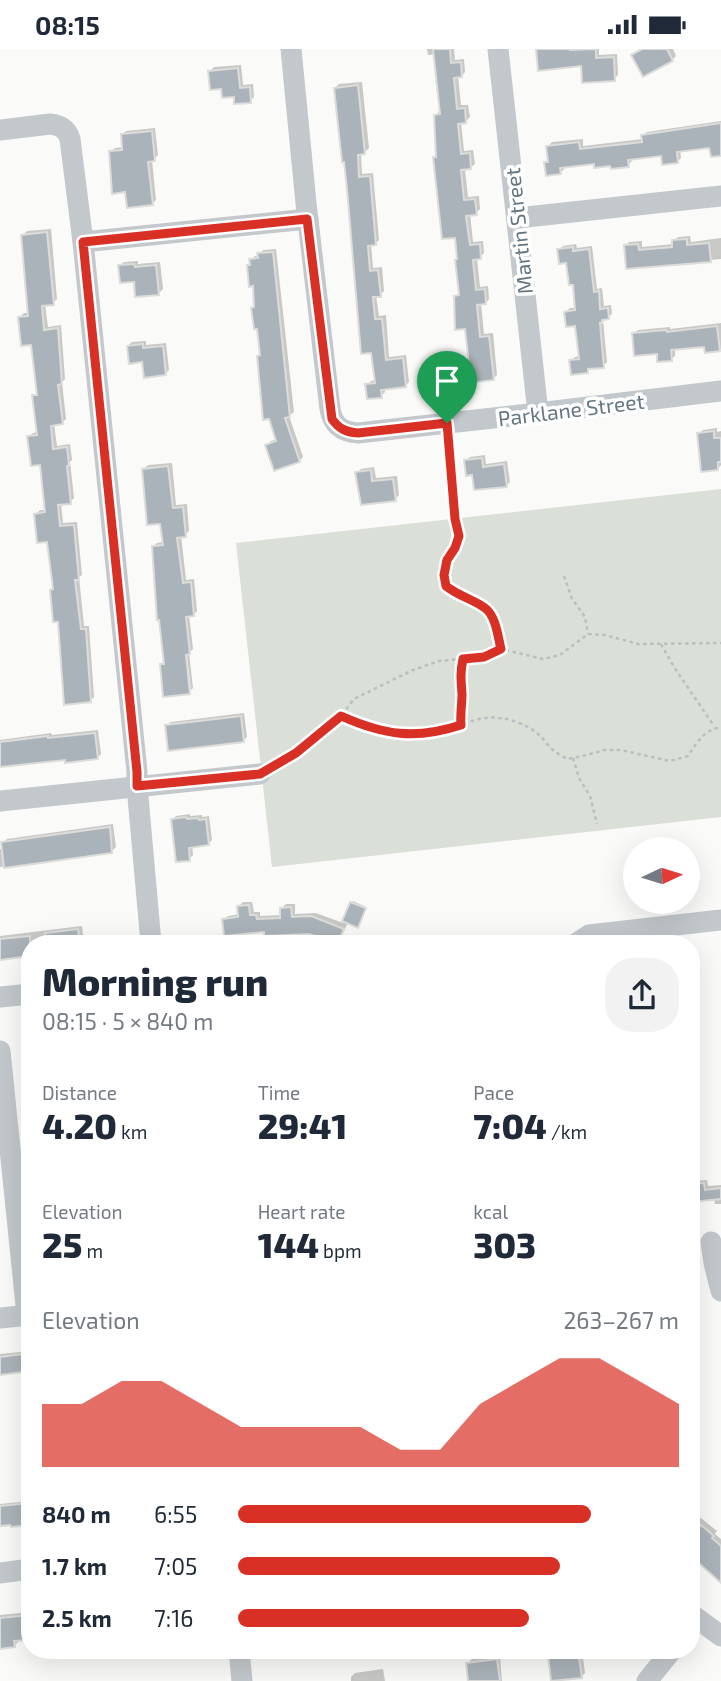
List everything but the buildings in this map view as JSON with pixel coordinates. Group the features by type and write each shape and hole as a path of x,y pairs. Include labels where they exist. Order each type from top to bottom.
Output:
{"street":[{"path":"83,242 307,219 291,49"},
{"name":"Martin Street","path":"498,49 538,413"},
{"path":"0,130 58,125 64,128 70,139 137,772 149,935"},
{"path":"517,218 721,196"},
{"name":"Parklane Street","path":"307,219 330,409 332,419 338,427 349,432 721,391"},
{"path":"0,801 260,774"},
{"path":"589,935 721,920"},
{"path":"0,997 21,995"},
{"path":"0,1051 21,1242"},
{"path":"708,1242 721,1291"},
{"path":"0,1318 21,1316"},
{"path":"0,1573 21,1571"},
{"path":"700,1624 721,1636"},
{"path":"240,1659 242,1681"},
{"path":"647,1681 665,1659"}],"path":[{"path":"447,423 455,519 459,536 447,560 444,575 446,586 487,610 496,628 501,649"},
{"path":"564,576 572,599 585,617 588,634"},
{"path":"260,774 296,753 341,716 354,699 413,670 439,661 484,657 501,649 543,659 560,655 588,634 605,635 638,644 721,643"},
{"path":"661,644 715,728"},
{"path":"461,725 460,675 463,659"},
{"path":"341,716 385,732 412,734 440,732 476,720 498,717 519,723 537,733 553,750 567,759 604,750 621,750 670,761 688,756 700,737 721,727"},
{"path":"573,758 579,778 590,796 597,824"}],"shaded area":[{"path":"721,489 721,817 272,867 236,543"}],"route":[{"path":"307,219 332,419 338,427 358,433 447,423 455,519 459,536 447,560 444,575 446,586 487,610 496,628 501,649 484,657 463,659 460,675 461,725 440,732 385,732 341,716 296,753 260,774 137,786 83,242 307,219"}]}
